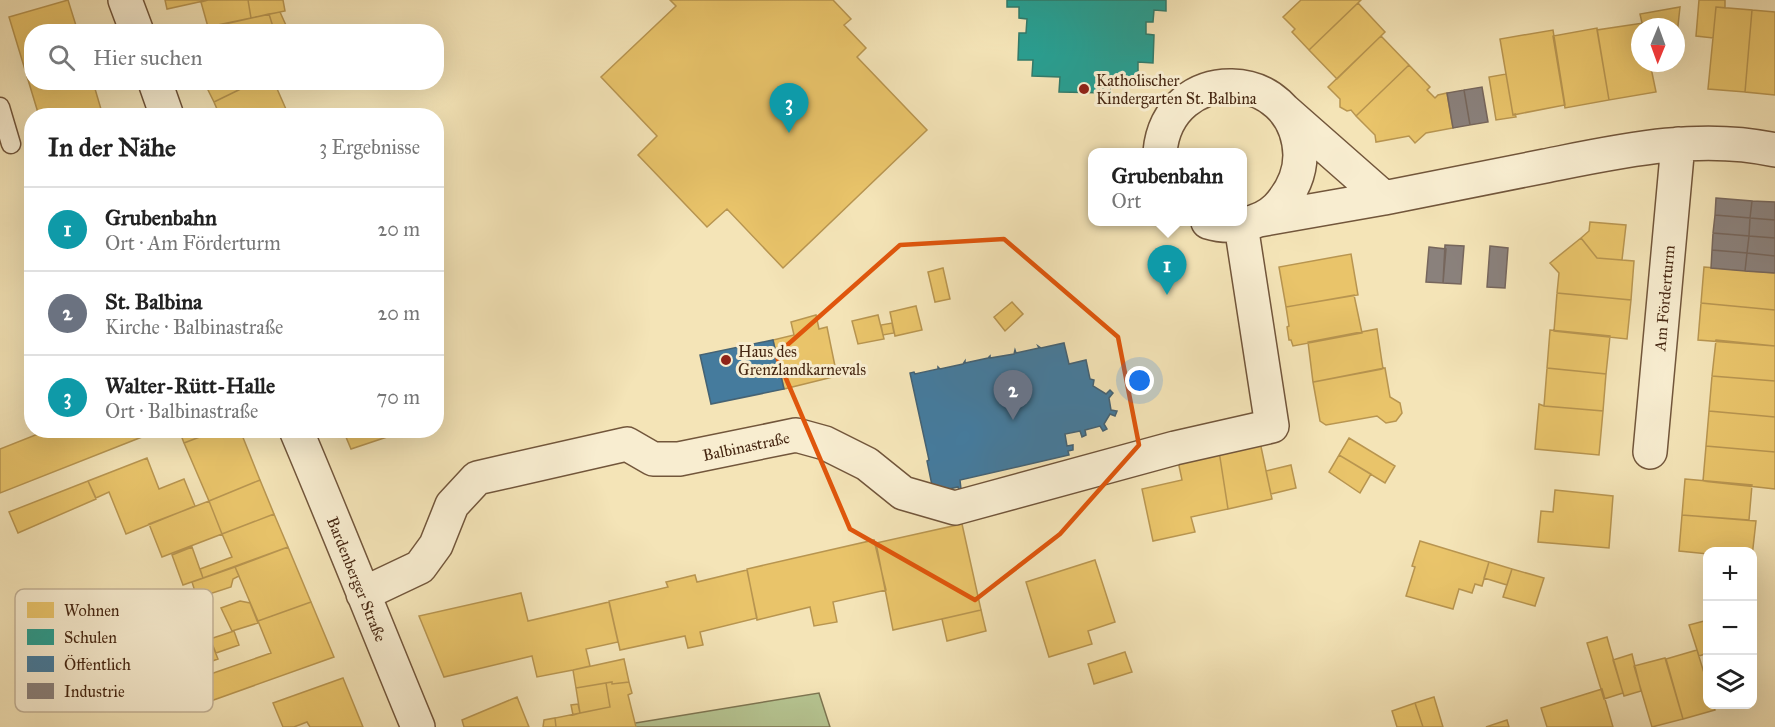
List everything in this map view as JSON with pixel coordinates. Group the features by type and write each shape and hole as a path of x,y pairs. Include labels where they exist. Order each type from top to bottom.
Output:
{"street":[{"path":"125,0 134,24"},
{"path":"1161,148 1163,132 1172,115 1185,101 1200,92 1219,86 1237,85 1254,89 1270,98 1384,198"},
{"path":"158,90 164,108"},
{"path":"1250,222 1275,210 1287,197 1296,181 1300,163 1299,144 1294,126 1284,110"},
{"path":"1247,222 1611,153 1678,144 1753,145 1775,150"},
{"name":"Am Förderturm","path":"1650,452 1678,144"},
{"name":"Balbinastraße","path":"363,594 420,567 436,544 452,505 477,478 627,444 653,459 679,459 796,435 825,443 867,464 903,493 955,508 1175,448 1272,426 1250,222"},
{"name":"Bardenberger Straße","path":"299,438 345,544 363,594 418,727"}],"lane":[{"path":"0,107 11,144"}],"highlighted area":[{"path":"1004,239 1118,337 1139,445 1060,534 975,600 850,529 776,355 900,245"}],"green space":[{"path":"819,693 830,727 611,727"}],"building: Wohnen":[{"path":"68,0 76,24 24,24 24,66 9,17"},
{"path":"165,0 208,0 167,9"},
{"path":"248,0 251,18 222,24 207,24 201,2"},
{"path":"248,0 283,0 285,11 251,18"},
{"path":"670,0 833,0 851,19 844,25 866,48 857,57 927,130 783,268 727,209 707,227 638,155 657,136 601,77 676,6"},
{"path":"1301,0 1361,0 1309,50 1292,32 1295,29 1283,17"},
{"path":"1699,0 1725,0 1725,8 1716,7 1713,38 1696,36"},
{"path":"1358,3 1385,32 1337,79 1309,50"},
{"path":"1680,7 1679,18 1641,18 1640,14"},
{"path":"1716,7 1752,10 1745,92 1708,89"},
{"path":"1752,10 1775,12 1775,95 1745,92"},
{"path":"280,12 285,24 272,24 269,14"},
{"path":"269,14 272,24 225,24"},
{"path":"1631,25 1631,72 1652,72 1656,92 1609,100 1597,30"},
{"path":"1597,28 1609,100 1565,108 1553,36"},
{"path":"1553,30 1565,105 1513,115 1500,39"},
{"path":"1381,36 1409,65 1356,116 1351,110 1347,111 1340,107 1340,99 1328,87"},
{"path":"1409,65 1430,87 1427,90 1435,98 1447,93 1453,128 1426,133 1415,143 1409,136 1376,142 1375,135 1356,116"},
{"path":"1506,74 1513,115 1515,114 1516,117 1496,120 1489,77"},
{"path":"31,90 95,90 101,108 37,108"},
{"path":"208,90 239,90 214,102"},
{"path":"239,90 278,90 285,108 217,108 214,102"},
{"path":"1590,222 1626,225 1622,260 1597,258 1581,238 1589,231"},
{"path":"1581,238 1597,258 1634,261 1631,300 1557,293 1559,273 1550,263"},
{"path":"1351,254 1358,295 1286,307 1279,267"},
{"path":"1704,267 1775,273 1775,310 1701,303"},
{"path":"943,268 950,299 935,302 928,272"},
{"path":"1557,293 1631,300 1627,339 1554,331"},
{"path":"1354,295 1362,333 1293,346 1289,340 1286,307"},
{"path":"1012,302 1023,314 1005,331 994,317"},
{"path":"1701,303 1775,310 1775,346 1698,340"},
{"path":"916,306 922,330 895,336 890,312"},
{"path":"816,315 819,329 827,327 837,376 784,389 773,340 794,335 791,322"},
{"path":"878,315 884,339 858,344 852,321"},
{"path":"892,323 894,333 883,335 881,325"},
{"path":"1377,329 1383,369 1313,382 1308,342"},
{"path":"1550,330 1610,336 1606,374 1547,368"},
{"path":"1716,340 1775,346 1775,381 1712,376"},
{"path":"1385,368 1390,397 1400,403 1402,413 1396,421 1386,423 1377,416 1326,425 1320,421 1313,382"},
{"path":"1547,368 1606,374 1603,411 1544,406"},
{"path":"1712,376 1775,381 1775,417 1709,411"},
{"path":"1539,404 1603,411 1599,455 1535,449"},
{"path":"1709,411 1775,417 1775,452 1706,446"},
{"path":"28,438 139,438 0,493 0,449"},
{"path":"182,438 197,438 184,443"},
{"path":"197,438 243,438 260,480 209,501 184,443"},
{"path":"346,438 384,438 351,449"},
{"path":"1349,438 1395,466 1385,483 1339,455"},
{"path":"1260,442 1272,499 1228,509 1219,451"},
{"path":"1706,446 1775,452 1775,489 1703,481"},
{"path":"1219,451 1228,509 1191,517 1195,532 1153,541 1142,489 1182,480 1178,461"},
{"path":"1339,455 1371,474 1360,493 1329,472"},
{"path":"147,458 159,489 184,479 195,506 126,534 109,492 96,498 88,481"},
{"path":"1291,465 1296,488 1271,494 1266,471"},
{"path":"1685,479 1752,485 1749,520 1682,515"},
{"path":"260,480 274,514 222,534 209,501"},
{"path":"88,481 96,499 18,533 9,512"},
{"path":"1555,490 1613,496 1609,548 1538,542 1541,511 1553,512"},
{"path":"209,501 222,534 162,557 149,524"},
{"path":"274,514 288,547 203,578 200,569 232,557 222,534"},
{"path":"1682,515 1756,521 1753,547 1703,547 1703,553 1679,551"},
{"path":"962,524 981,610 893,630 876,543"},
{"path":"874,540 886,590 833,602 837,622 814,626 810,607 757,620 747,569"},
{"path":"1420,541 1489,562 1482,586 1475,584 1472,593 1459,589 1453,609 1406,596"},
{"path":"192,547 203,578 183,585 172,555"},
{"path":"288,547 311,602 258,621 235,567"},
{"path":"1095,560 1115,622 1088,631 1092,644 1049,657 1026,582"},
{"path":"1489,562 1512,569 1507,585 1484,578"},
{"path":"235,567 239,576 233,579 231,587 213,593 213,589 194,589 192,582"},
{"path":"1512,569 1544,578 1535,606 1503,597"},
{"path":"747,570 757,618 700,632 703,645 688,648 685,636 620,650 609,601 668,587 666,582 695,575 697,582"},
{"path":"521,593 528,621 609,602 618,642 586,649 590,666 573,670 537,677 532,656 444,677 419,616"},
{"path":"240,601 250,603 258,623 232,631 221,608"},
{"path":"311,602 334,657 213,700 213,673 271,653 258,621"},
{"path":"981,610 986,631 947,641 942,619"},
{"path":"1703,621 1703,655 1699,656 1689,625"},
{"path":"234,631 239,645 216,653 213,638"},
{"path":"1607,637 1623,693 1604,699 1587,643"},
{"path":"213,646 218,659 213,661"},
{"path":"1697,650 1703,670 1703,709 1715,710 1683,719 1666,659"},
{"path":"1125,652 1132,672 1094,684 1088,664"},
{"path":"1632,654 1641,691 1624,696 1613,660"},
{"path":"1665,658 1683,719 1652,727 1634,666"},
{"path":"624,659 629,682 612,684 612,682 576,688 573,670"},
{"path":"343,678 363,727 310,727 307,722 294,727 283,727 273,703"},
{"path":"612,682 612,684 629,682 632,693 628,695 636,727 556,727 555,718 610,707 606,683"},
{"path":"606,683 610,707 580,713 576,688"},
{"path":"1602,689 1613,727 1547,727 1541,708"},
{"path":"517,697 529,727 464,727 462,720"},
{"path":"1434,697 1443,727 1423,727 1415,703"},
{"path":"1415,703 1423,727 1397,727 1392,711"},
{"path":"578,704 580,713 573,715 571,705"},
{"path":"555,718 556,727 543,727 544,720"},
{"path":"1507,720 1509,727 1486,727"}],"building: Schulen":[{"path":"1007,0 1166,0 1166,11 1154,10 1153,22 1146,22 1146,34 1154,35 1153,63 1138,62 1138,79 1111,78 1110,93 1059,92 1060,77 1032,76 1033,60 1018,60 1019,33 1026,33 1027,19 1019,18 1019,7 1007,7"}],"building: Öffentlich":[{"path":"773,340 784,389 711,404 700,355"},
{"path":"1064,343 1069,364 1086,360 1090,379 1094,380 1093,386 1106,394 1110,390 1113,393 1109,398 1111,410 1117,411 1115,416 1110,414 1104,424 1107,429 1103,431 1100,426 1085,430 1086,435 1082,437 1080,431 1065,434 1067,446 1073,445 1073,450 1068,451 1069,455 960,480 961,489 959,490 958,487 936,492 934,495 927,461 929,460 910,373 915,374 938,369 938,367 940,369 990,356 990,358 1014,354 1015,350 1016,353 1039,348 1038,346 1041,348"}],"building: Industrie":[{"path":"1482,87 1488,122 1470,125 1464,90"},
{"path":"1464,90 1470,125 1453,128 1447,93"},
{"path":"1716,198 1752,201 1750,218 1715,215"},
{"path":"1752,201 1775,202 1775,220 1750,218"},
{"path":"1715,215 1750,218 1749,236 1713,233"},
{"path":"1750,218 1775,220 1775,238 1749,236"},
{"path":"1713,233 1749,236 1747,253 1712,250"},
{"path":"1749,236 1775,238 1775,256 1747,253"},
{"path":"1445,245 1464,246 1461,284 1443,283"},
{"path":"1490,246 1508,248 1505,288 1487,287"},
{"path":"1429,247 1446,249 1443,283 1426,282"},
{"path":"1712,250 1747,253 1745,271 1711,268"},
{"path":"1747,253 1775,256 1775,273 1745,271"}],"place":[{"name":"Katholischer Kindergarten St. Balbina","path":"1084,89"},
{"name":"Walter-Rütt-Halle","path":"789,133"},
{"name":"Grubenbahn","path":"1167,295"},
{"name":"Haus des Grenzlandkarnevals","path":"726,360"},
{"name":"St. Balbina","path":"1013,420"}]}
